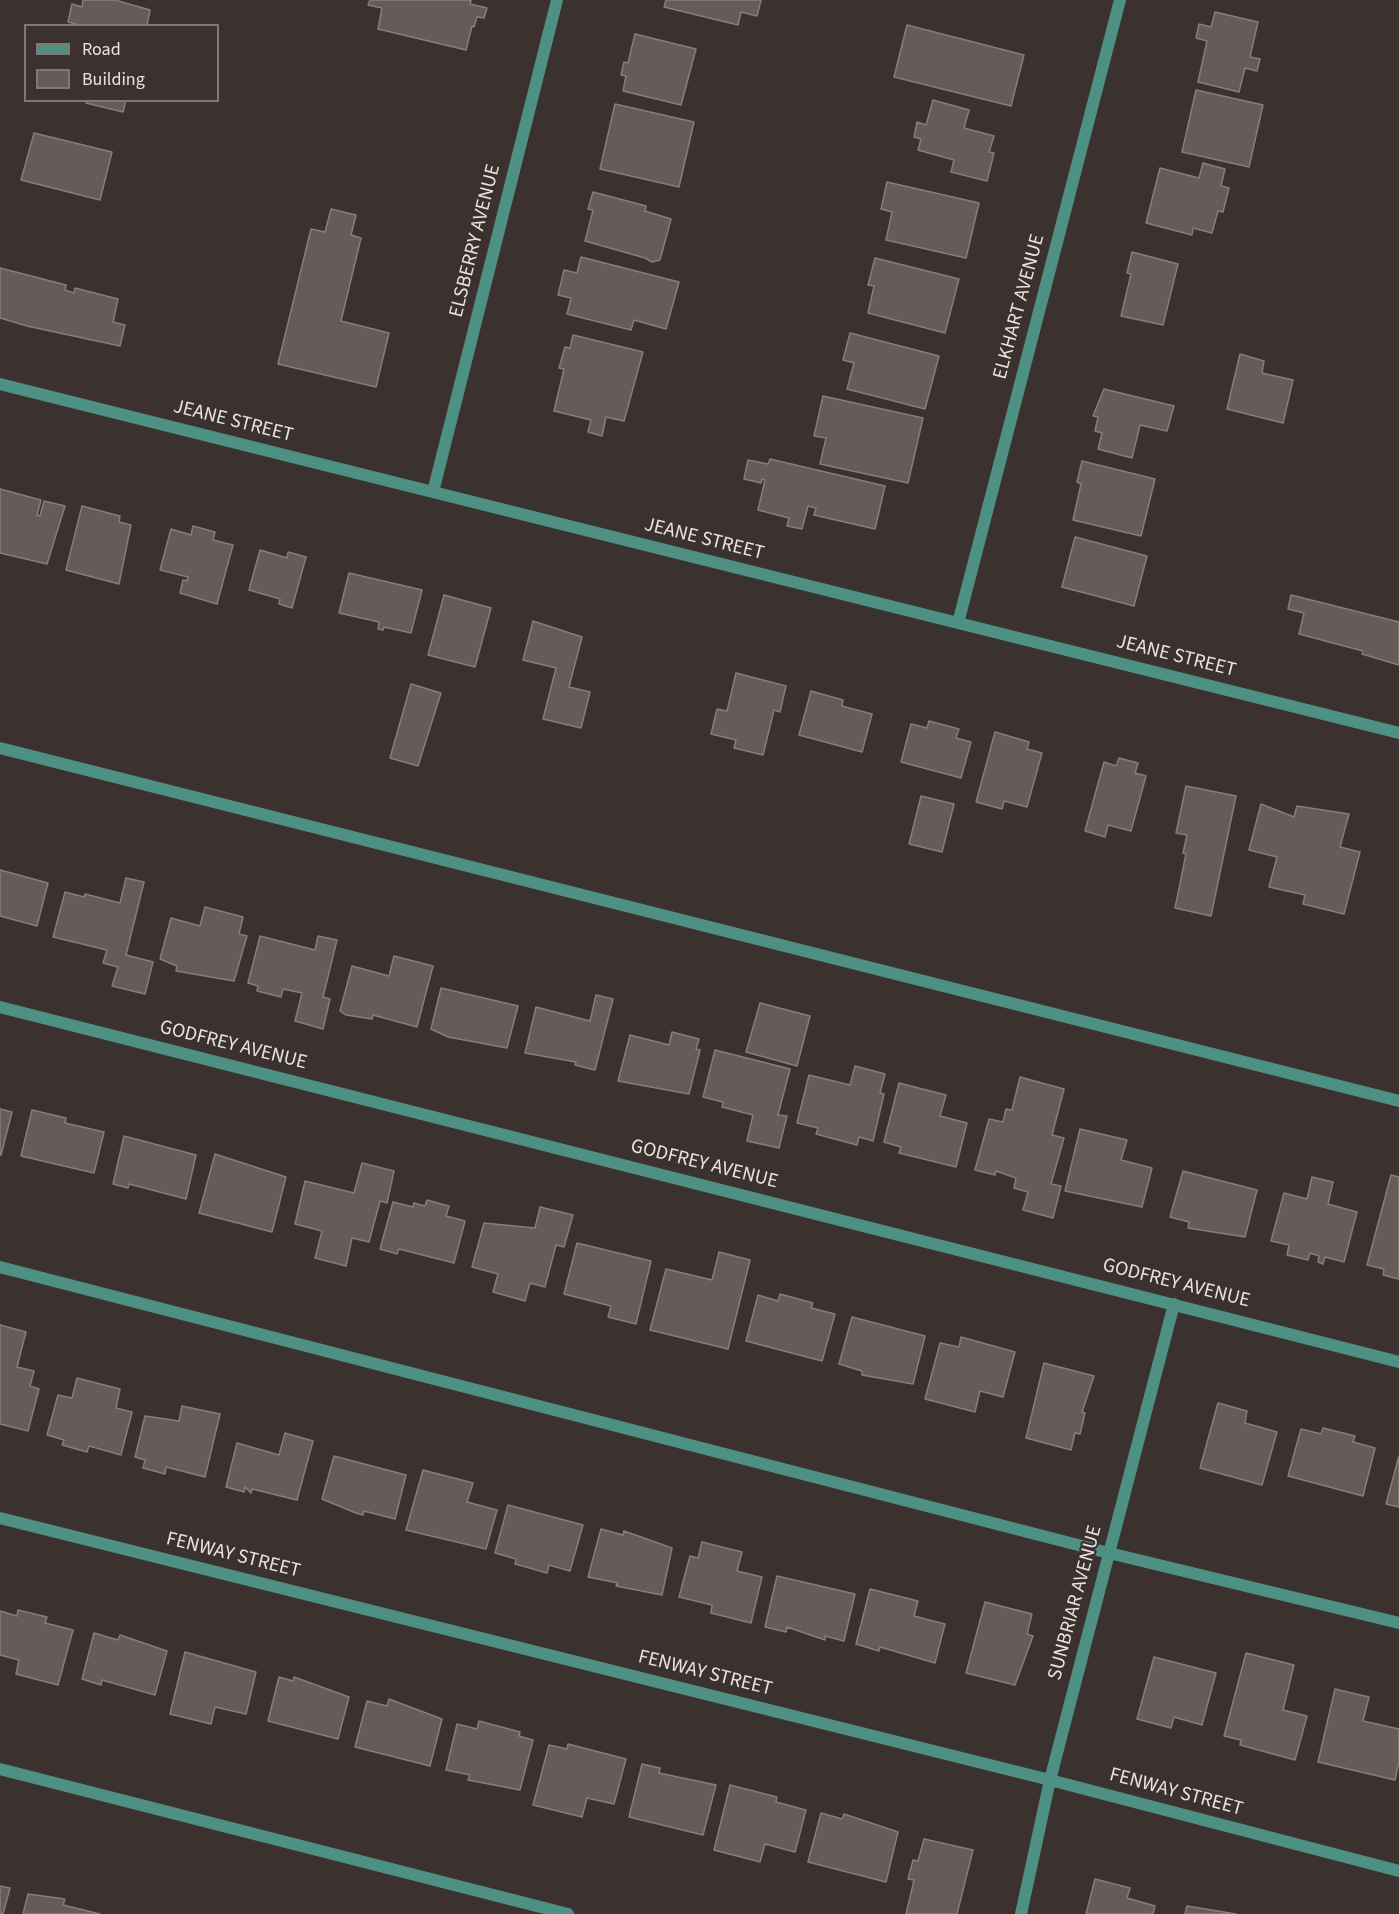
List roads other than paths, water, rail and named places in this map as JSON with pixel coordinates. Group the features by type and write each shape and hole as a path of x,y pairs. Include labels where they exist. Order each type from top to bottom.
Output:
{"street":[{"name":"ELSBERRY AVENUE","path":"432,492 557,0"},
{"name":"ELKHART AVENUE","path":"958,623 1120,0"},
{"name":"JEANE STREET","path":"0,384 1399,733"},
{"path":"0,748 1399,1101"},
{"name":"GODFREY AVENUE","path":"0,1007 1399,1362"},
{"path":"0,1267 1108,1553 1399,1623"},
{"name":"SUNBRIAR AVENUE","path":"1021,1914 1050,1780 1174,1304"},
{"name":"FENWAY STREET","path":"0,1518 1050,1780 1399,1871"},
{"path":"0,1769 568,1914"}]}
